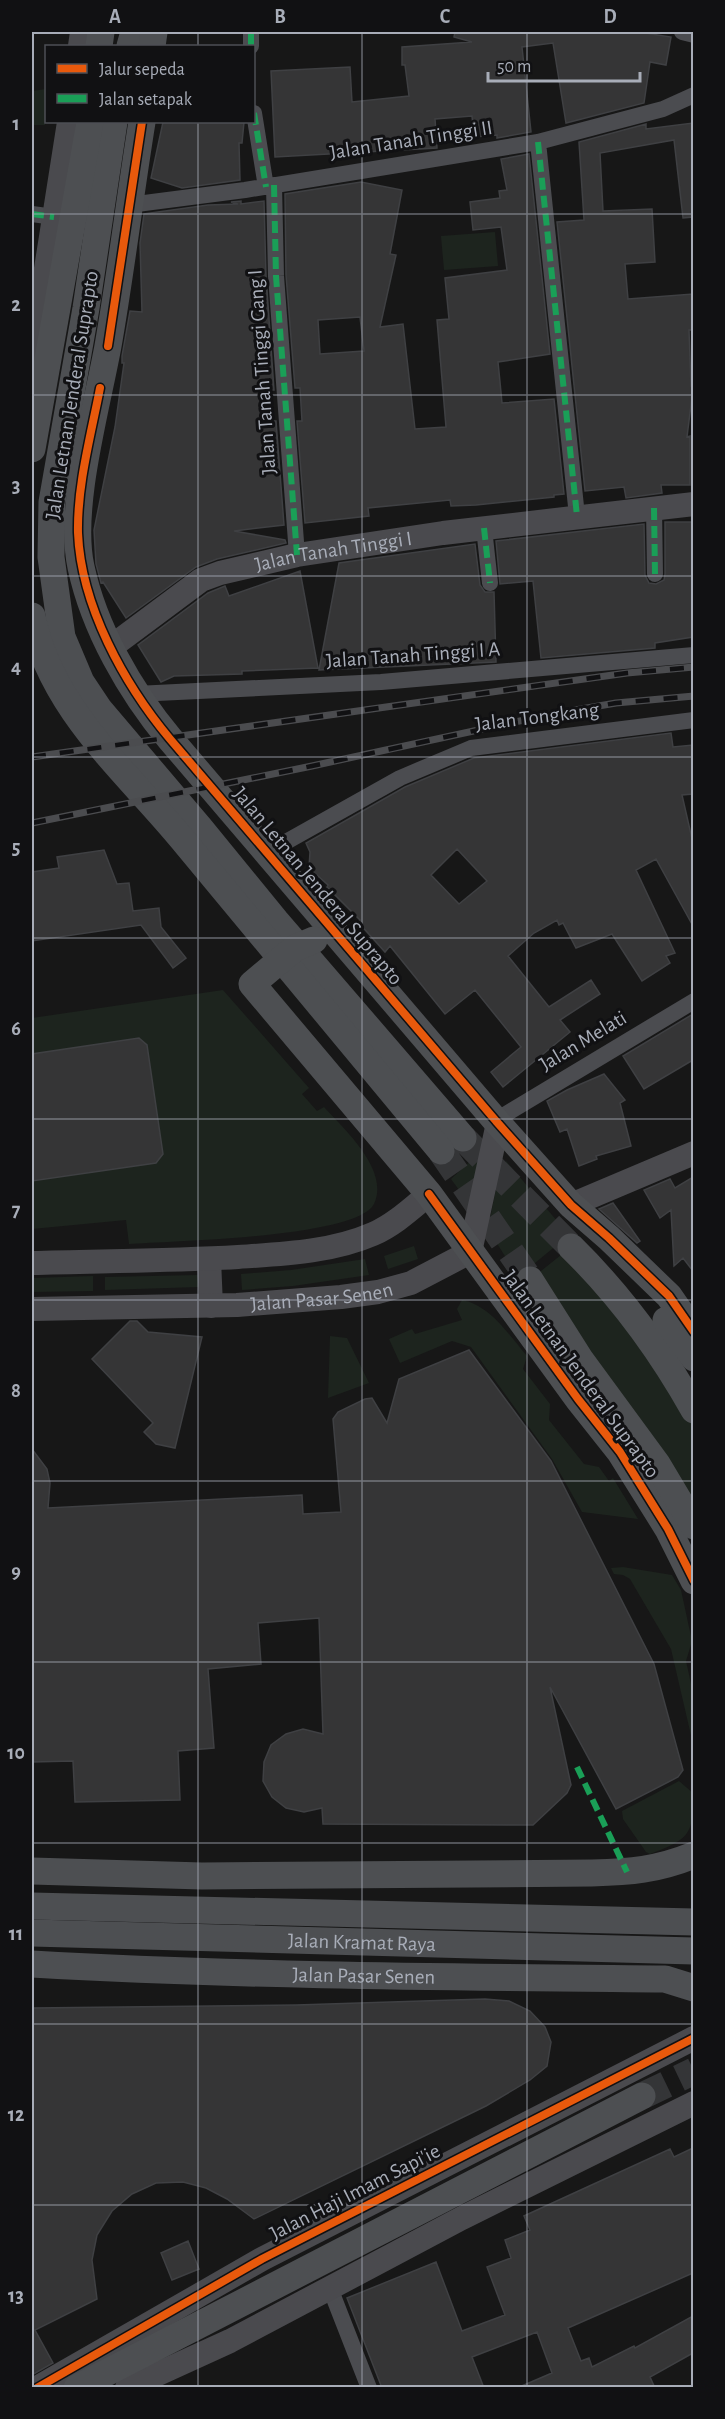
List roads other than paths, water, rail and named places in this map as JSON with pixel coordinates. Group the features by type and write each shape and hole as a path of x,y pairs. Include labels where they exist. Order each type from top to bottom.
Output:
{"main road":[{"name":"Jalan Letnan Jenderal Suprapto","path":"32,449 90,123"},
{"name":"Jalan Letnan Jenderal Suprapto","path":"32,616 40,645 61,693 77,718 452,1145 276,921 99,708 81,682 63,637 51,557 52,502 86,308 114,123"},
{"name":"Jalan Letnan Jenderal Suprapto","path":"142,123 108,346 83,483 78,531 81,566 98,617 102,645 128,684 176,747 268,852 331,938 571,1205 669,1296 693,1332"},
{"path":"32,667 51,672 65,669 102,645"},
{"name":"Jalan Letnan Jenderal Suprapto","path":"331,938 312,940 295,948 258,978 429,1194 578,1399 620,1452 676,1543 693,1581"},
{"path":"693,1358 652,1302 609,1266 571,1246 595,1270 639,1326 676,1379 693,1410"},
{"name":"Jalan Letnan Jenderal Suprapto","path":"530,1280 580,1359 657,1464 693,1526"},
{"path":"32,1871 202,1876 592,1873 627,1872 668,1866 693,1855"},
{"name":"Jalan Kramat Raya","path":"32,1906 693,1922"},
{"name":"Jalan Kramat Raya","path":"32,1933 693,1951"},
{"name":"Jalan Pasar Senen","path":"32,1964 225,1974 665,1979 693,1988"},
{"path":"77,2388 642,2096"}],"street":[{"path":"682,32 693,35"},
{"name":"Jalan Tanah Tinggi II","path":"129,204 270,186 538,142 663,109 693,95"},
{"name":"Jalan Tanah Tinggi Gang I","path":"255,118 270,186 297,555"},
{"path":"32,358 43,215 69,123"},
{"path":"538,142 577,516"},
{"name":"Jalan Tanah Tinggi I","path":"102,645 201,580 220,573 297,555 577,516 693,504"},
{"path":"654,508 655,574"},
{"path":"484,528 490,583"},
{"name":"Jalan Tanah Tinggi I A","path":"136,694 381,682 693,656"},
{"name":"Jalan Tongkang","path":"268,852 399,778 471,748 693,720"},
{"name":"Jalan Melati","path":"498,1123 506,1114 693,1001"},
{"path":"470,1252 498,1123"},
{"path":"571,1205 693,1153"},
{"path":"32,1263 210,1259 289,1254 346,1243 374,1233 400,1217 429,1194"},
{"name":"Jalan Pasar Senen","path":"32,1309 211,1306 286,1302 378,1292 411,1283 470,1252"},
{"path":"210,1259 211,1306"},
{"name":"Jalan Haji Imam Sapi'ie","path":"37,2388 262,2259 693,2038"},
{"path":"127,2388 230,2341 462,2218 693,2103"},
{"path":"330,2288 369,2388"}],"tunnel":[{"path":"463,1138 571,1247"},
{"path":"441,1151 530,1280"},
{"path":"642,2096 694,2071"}],"railway":[{"path":"32,757 627,673 694,667"},
{"path":"32,823 552,714 616,703 694,696"}]}
